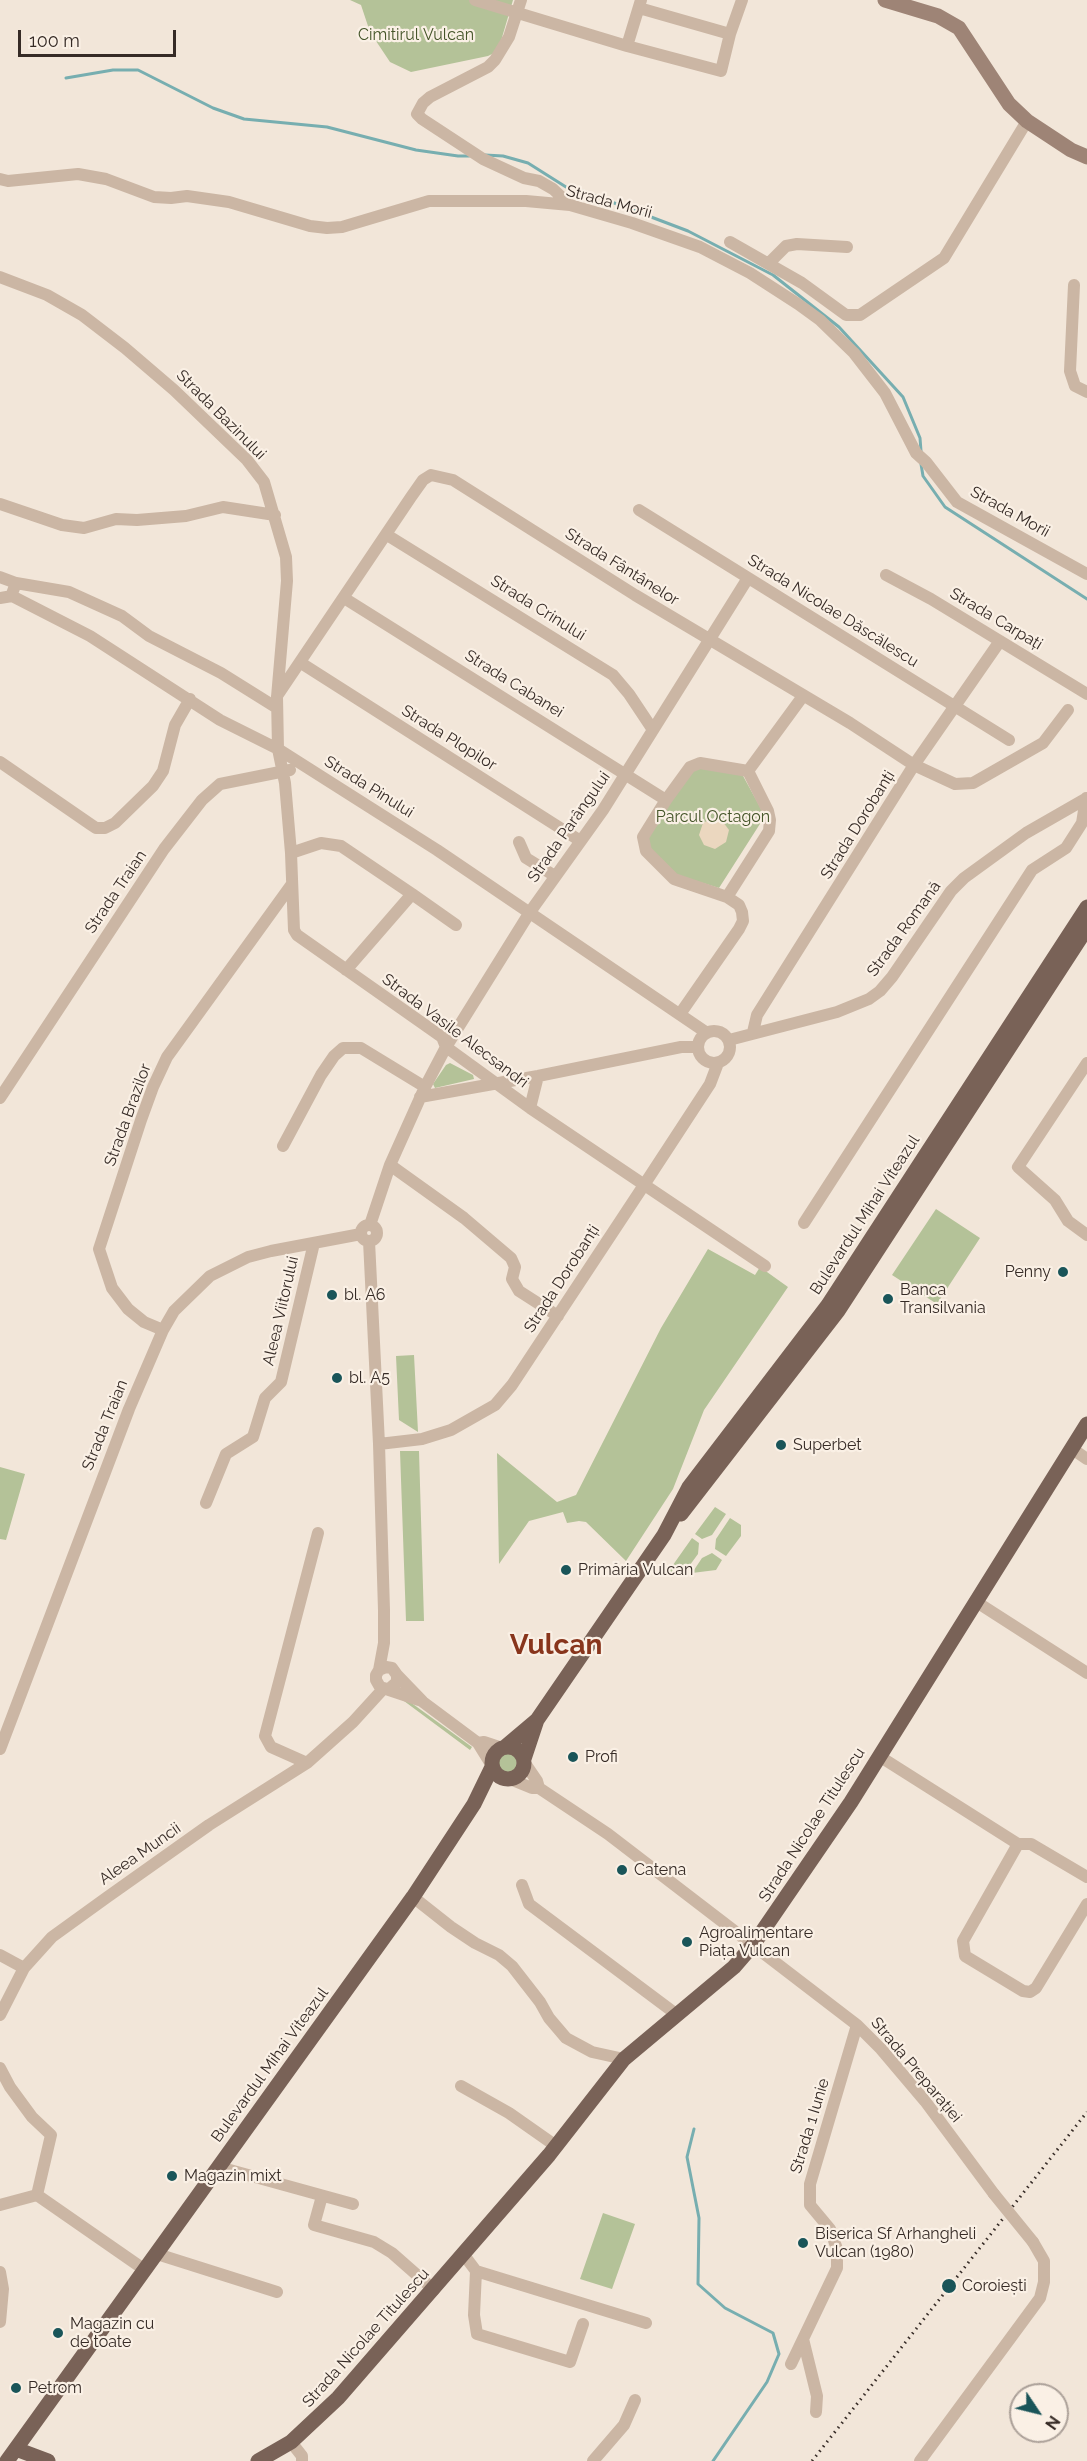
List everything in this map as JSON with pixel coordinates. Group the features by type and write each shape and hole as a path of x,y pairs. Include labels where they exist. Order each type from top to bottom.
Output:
{"main road":[{"name":"Bulevardul Mihai Viteazul","path":"664,1535 689,1487 828,1305 1087,907"},
{"name":"Bulevardul Mihai Viteazul","path":"504,1747 537,1720 664,1535 699,1494 838,1311 1087,927"},
{"name":"Strada Nicolae Titulescu","path":"258,2461 291,2442 338,2398 434,2290 556,2146 624,2059 734,1967 753,1945 817,1854 1087,1424"},
{"name":"Bulevardul Mihai Viteazul","path":"524,1761 537,1720"},
{"path":"504,1747 519,1751 524,1761 521,1773 508,1779 497,1775 492,1765 494,1755 504,1747"},
{"name":"Bulevardul Mihai Viteazul","path":"12,2455 413,1897 474,1804 492,1765"},
{"name":"Bulevardul Mihai Viteazul","path":"474,1804 508,1779"},
{"path":"12,2455 48,2461"}],"street":[{"path":"475,0 627,46 721,71 730,34 742,0"},
{"path":"521,0 509,37 495,60 488,67 430,97 423,103 417,114 483,159 524,178 539,181 553,189 570,205"},
{"path":"885,0 938,16 958,28 1009,104 1027,121 1071,150 1087,157"},
{"path":"627,46 640,4 730,34"},
{"path":"730,242 769,263 826,314 860,315 944,258 1027,121"},
{"name":"Strada Morii","path":"0,179 8,181 78,174 106,178 154,197 187,196 229,202 310,226 327,228 342,227 429,201 526,201 570,205 632,223 700,247 826,314 854,353 872,373 921,458 957,502 1087,574"},
{"path":"769,263 786,246 797,244 847,247"},
{"name":"Strada Bazinului","path":"0,277 47,295 82,315 126,348 166,382 247,460 264,482 286,557 287,581 277,703"},
{"path":"1074,285 1070,371 1075,386 1087,392"},
{"name":"Strada Fântânelor","path":"277,703 301,663 423,480 431,476 441,476 453,480 914,765 955,784 973,783 1032,750 1050,736 1068,710"},
{"path":"0,504 62,525 84,528 116,519 137,520 186,516 223,507 275,515"},
{"name":"Strada Nicolae Dăscălescu","path":"639,510 1009,740"},
{"name":"Strada Crinului","path":"387,535 613,675 653,730"},
{"name":"Strada Carpați","path":"886,575 914,589 1087,694"},
{"path":"0,577 16,583 69,592 122,616 149,636 277,703"},
{"name":"Strada Parângului","path":"423,1092 446,1047 530,912 579,840 603,810 748,578"},
{"path":"6,597 16,583"},
{"name":"Strada Pinului","path":"6,597 90,636 220,720 278,749 437,850 707,1033"},
{"name":"Strada Cabanei","path":"345,598 666,800"},
{"name":"Strada Dorobanți","path":"753,1032 757,1015 914,765 1000,640"},
{"name":"Strada Plopilor","path":"301,663 579,840"},
{"path":"748,771 803,696"},
{"path":"0,762 96,828 105,828 115,823 153,786 163,771 175,726 190,699"},
{"name":"Strada Vasile Alecsandri","path":"277,703 278,749 284,772 291,853 294,930 297,935 442,1037 446,1047 530,1108 765,1266"},
{"path":"680,1014 740,929 743,921 742,912 739,905 727,897 674,879 646,851 643,837 690,767 700,763 748,771"},
{"name":"Strada Traian","path":"0,1098 164,849 202,800 220,784 306,767"},
{"path":"727,897 769,831 768,812 748,771"},
{"path":"804,1223 1032,870 1066,848 1082,823 1087,798"},
{"name":"Strada Romană","path":"729,1040 837,1012 869,999 880,991 891,977 951,891 964,878 1026,832 1087,798"},
{"path":"519,842 526,858 555,876"},
{"path":"291,853 321,843 341,846 456,925"},
{"name":"Strada Brazilor","path":"163,1330 144,1322 128,1309 112,1288 99,1249 141,1120 167,1056 292,884"},
{"path":"346,970 412,894"},
{"path":"717,1031 729,1040 729,1054 718,1063 704,1060 698,1047 700,1038 707,1033 717,1031"},
{"path":"283,1146 321,1075 334,1056 343,1048 361,1048 423,1092 538,1076 681,1047 698,1047"},
{"name":"Strada Dorobanți","path":"379,1444 422,1440 451,1430 495,1405 512,1385 710,1084 718,1063"},
{"path":"1087,1063 1018,1167 1055,1200 1068,1221 1087,1235"},
{"path":"530,1108 538,1076"},
{"path":"382,1682 384,1643 379,1444 367,1234 390,1166 423,1092"},
{"path":"390,1166 464,1218 511,1258 515,1268 512,1279 519,1291 558,1316"},
{"name":"Strada Traian","path":"0,1749 120,1431 163,1330 180,1304 210,1276 248,1257 367,1234"},
{"name":"Aleea Viitorului","path":"206,1503 226,1454 253,1437 266,1398 281,1382 314,1243"},
{"path":"1071,1448 1087,1459"},
{"path":"307,1763 271,1747 265,1736 318,1533"},
{"path":"975,1601 1087,1673"},
{"path":"382,1682 397,1682 396,1673 384,1643"},
{"path":"382,1682 389,1667 423,1701 478,1743 492,1765"},
{"path":"382,1682 423,1701"},
{"name":"Aleea Muncii","path":"0,2015 24,1968 52,1937 209,1825 307,1763 353,1722 382,1682"},
{"path":"478,1743 484,1742 504,1747"},
{"path":"879,1756 1018,1844 1031,1844 1087,1877"},
{"name":"Strada Preparației","path":"524,1761 539,1788"},
{"name":"Strada Preparației","path":"508,1779 532,1788 539,1788 608,1834 857,2025 881,2049 925,2101 1033,2242 1044,2261 1044,2282 1040,2298 920,2461"},
{"path":"1018,1844 963,1941 965,1956 1023,1991 1030,1992 1036,1988 1087,1904"},
{"path":"522,1885 529,1904 676,2014"},
{"path":"413,1897 451,1927 499,1955 512,1966 566,2038 592,2052 624,2059"},
{"path":"0,1955 24,1968"},
{"name":"Strada 1 Iunie","path":"791,2364 837,2268 837,2249 830,2229 810,2205 810,2184 857,2025"},
{"path":"0,2068 32,2117 51,2135 37,2195"},
{"path":"461,2086 509,2113 556,2146"},
{"path":"219,2167 353,2204"},
{"path":"0,2205 37,2195 145,2270"},
{"path":"322,2196 314,2225 374,2242 392,2253 434,2290"},
{"path":"157,2254 277,2292"},
{"path":"464,2255 476,2271 646,2323"},
{"path":"476,2271 474,2315 477,2334 570,2362 583,2324"},
{"path":"0,2272 3,2289 0,2322"},
{"path":"803,2339 817,2396 816,2412"},
{"path":"593,2461 624,2425 635,2400"},
{"path":"291,2442 302,2456 302,2461"}],"green space":[{"name":"Cimitirul Vulcan","path":"350,0 513,0 498,51 488,56 411,72 390,62 370,32 361,5"},
{"name":"Parcul Octagon","path":"698,767 742,774 765,816 719,888 677,875 651,852 646,839 687,775"},
{"path":"450,1063 473,1075 474,1079 435,1088 433,1084 446,1065"},
{"path":"936,1209 980,1238 937,1304 892,1275"},
{"path":"708,1249 755,1275 760,1267 788,1287 704,1410 673,1489 626,1561 586,1522 567,1523 563,1512 529,1521 499,1564 497,1453 557,1502 576,1495 661,1328"},
{"path":"414,1355 418,1432 399,1420 396,1356"},
{"path":"400,1451 419,1451 424,1621 406,1621"},
{"path":"0,1467 25,1474 6,1540 0,1539"},
{"path":"715,1507 726,1514 712,1535 702,1539 695,1534"},
{"path":"730,1518 741,1525 741,1536 726,1556 715,1549 716,1539"},
{"path":"692,1538 699,1543 698,1554 684,1573 674,1575 668,1572"},
{"path":"712,1553 722,1560 716,1570 692,1573 702,1558"},
{"path":"406,1699 472,1747 470,1750 404,1701"},
{"path":"507,1753 514,1756 517,1763 514,1770 507,1773 500,1770 497,1763 500,1756"},
{"path":"603,2213 635,2224 612,2289 580,2279"}],"shaded area":[{"path":"711,819 723,822 729,830 726,842 715,849 704,845 699,835 703,823"}],"waterway":[{"path":"66,78 113,70 138,70 213,108 244,119 327,127 416,150 469,156"},
{"path":"485,155 503,156 528,163 566,187 580,190 688,231 773,275 839,327 903,397 920,438 921,451"},
{"path":"921,464 923,476 945,507 1087,599"},
{"path":"694,2129 687,2157 699,2218 698,2284 725,2308 773,2333 779,2354 767,2382 713,2461"}],"railway":[{"path":"812,2461 1087,2112"}],"place":[{"name":"Penny","path":"1063,1272"},
{"name":"bl. A6","path":"332,1295"},
{"name":"Banca Transilvania","path":"888,1299"},
{"name":"bl. A5","path":"337,1378"},
{"name":"Superbet","path":"781,1445"},
{"name":"Primăria Vulcan","path":"566,1570"},
{"name":"Profi","path":"573,1757"},
{"name":"Catena","path":"622,1870"},
{"name":"Agroalimentare Piața Vulcan","path":"687,1942"},
{"name":"Magazin mixt","path":"172,2176"},
{"name":"Biserica Sf Arhangheli Vulcan (1980)","path":"803,2243"},
{"name":"Coroiești","path":"949,2286"},
{"name":"Magazin cu de toate","path":"58,2333"},
{"name":"Petrom","path":"16,2388"}],"district":[{"name":"Vulcan","path":"556,1646"}]}
